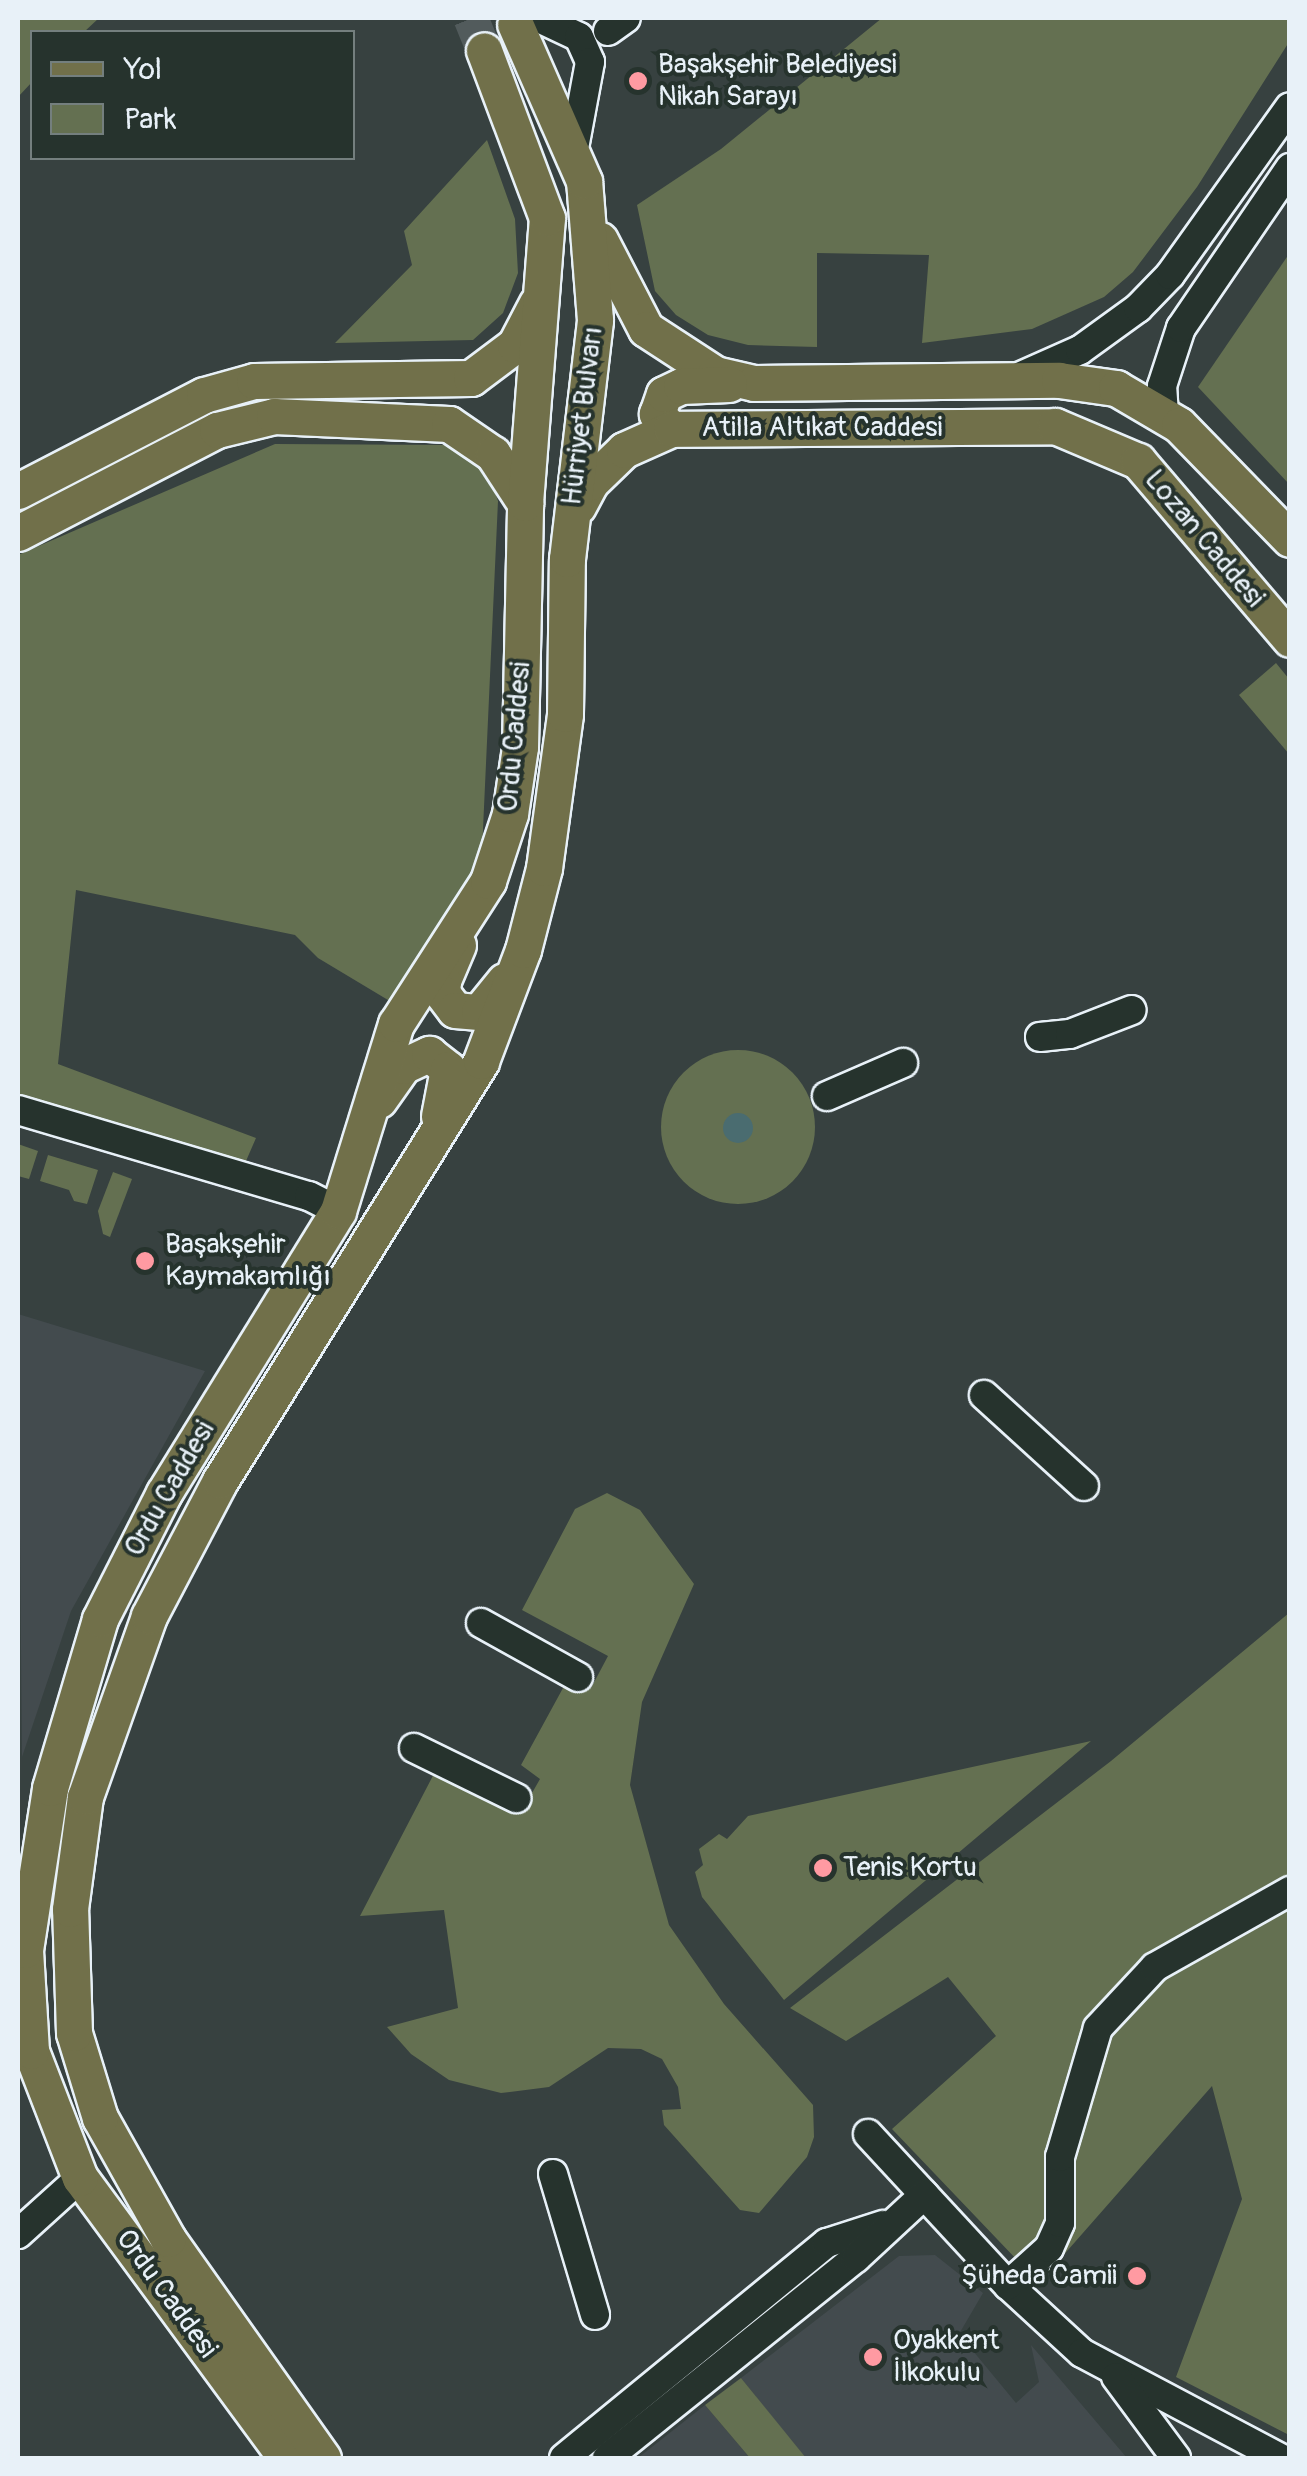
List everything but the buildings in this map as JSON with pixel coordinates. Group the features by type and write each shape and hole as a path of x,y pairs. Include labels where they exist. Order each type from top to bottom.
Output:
{"main road":[{"name":"Hürriyet Bulvarı","path":"527,21 573,154 590,217 593,361 570,523"},
{"name":"Hürriyet Bulvarı","path":"484,50 539,189 548,248 524,504"},
{"name":"Atilla Altıkat Caddesi","path":"590,217 646,329 688,361 754,383 1012,380 1104,386 1164,414"},
{"path":"18,490 174,409 254,381 472,378 506,354 535,315 548,248"},
{"path":"670,428 657,414 659,400 670,390 754,383"},
{"name":"Lozan Caddesi","path":"1164,414 1290,540"},
{"path":"18,532 218,430 274,416 449,424 493,454 524,504"},
{"name":"Atilla Altıkat Caddesi","path":"570,523 606,464 642,438 670,428 1055,426 1114,446"},
{"name":"Lozan Caddesi","path":"1114,446 1138,461 1290,639"},
{"name":"Ordu Caddesi","path":"286,2458 80,2178 31,2051 25,1950 33,1864 75,1688 100,1619 164,1493 338,1211 396,1024 488,881 510,814 520,746 524,504"},
{"name":"Ordu Caddesi","path":"323,2458 168,2239 100,2118 74,2033 70,1909 86,1797 149,1616 220,1482 481,1062 523,950 558,789 570,523"},
{"path":"488,881 443,981 448,1004 467,1015 479,1012 523,950"},
{"path":"371,1110 415,1057 429,1054 448,1069 449,1086 417,1167"}],"street":[{"path":"527,21 579,37 602,37 590,62 573,154"},
{"name":"Atilla Altıkat Caddesi","path":"1012,380 1080,350 1138,308 1170,275 1290,108"},
{"path":"1164,414 1162,386 1181,328 1290,168"},
{"path":"1040,1037 1070,1034 1132,1010"},
{"path":"826,1096 903,1064"},
{"path":"18,1110 309,1196 338,1211"},
{"path":"984,1395 1084,1486"},
{"path":"481,1623 578,1676"},
{"path":"414,1748 516,1798"},
{"path":"1008,2285 1049,2248 1060,2222 1060,2157 1098,2028 1155,1966 1290,1892"},
{"path":"868,2134 1008,2285 1082,2352 1280,2458"},
{"path":"553,2174 596,2315"},
{"path":"18,2234 80,2178"},
{"path":"606,2458 856,2258 889,2222 924,2195"},
{"path":"564,2458 827,2243 889,2222"},
{"path":"1109,2368 1176,2458"}],"shaded area":[{"path":"18,1314 205,1371 71,1611 22,1757"},
{"name":"Oyakkent İlkokulu","path":"935,2255 983,2293 959,2334 1016,2403 1039,2382 1031,2345 1127,2458 805,2458 741,2378 899,2256"},
{"path":"705,2405 750,2458 638,2458"}],"green space":[{"path":"18,18 99,18 86,30 30,30 30,84 18,97"},
{"path":"882,18 1289,18 1289,42 1197,187 1133,272 1104,297 1032,329 922,343 929,255 817,253 817,347 748,345 708,335 676,315 655,291 637,205 721,149"},
{"path":"487,140 515,219 518,273 503,313 473,340 335,343 412,265 404,231"},
{"path":"1289,254 1289,484 1198,387"},
{"path":"275,444 450,445 487,468 498,501 481,873 393,1003 318,958 295,935 76,890 58,1064 256,1138 246,1161 18,1094 18,555"},
{"path":"1276,663 1289,679 1289,754 1239,695"},
{"path":"738,1050 768,1056 793,1072 809,1097 815,1127 809,1157 793,1182 768,1198 738,1204 708,1198 683,1182 667,1157 661,1127 667,1097 683,1072 708,1056"},
{"path":"18,1144 38,1151 29,1179 18,1176"},
{"path":"48,1155 98,1170 87,1204 74,1201 69,1190 40,1181"},
{"path":"113,1172 132,1179 110,1237 103,1234 98,1211"},
{"path":"607,1493 640,1510 694,1584 642,1702 630,1785 669,1925 724,2004 813,2105 814,2137 807,2157 759,2213 740,2210 664,2125 662,2110 681,2109 678,2087 662,2059 641,2049 608,2048 549,2087 501,2093 449,2080 411,2054 387,2027 458,2008 444,1910 360,1916 438,1766 524,1807 540,1779 521,1765 569,1677 591,1688 608,1656 522,1610 575,1509"},
{"path":"1289,1613 1289,2435 1176,2377 1242,2199 1212,2086 1039,2283 892,2129 996,2036 948,1977 846,2041 790,2008 1111,1761"},
{"path":"1091,1741 784,2000 702,1897 695,1872 703,1865 699,1849 719,1834 727,1839 748,1816"},
{"path":"741,2378 806,2458 750,2458 705,2405"}],"water":[{"path":"738,1113 749,1117 753,1128 749,1139 738,1143 727,1139 723,1128 727,1117"}],"tunnel":[{"path":"471,18 484,50"}],"place":[{"name":"Başakşehir Belediyesi Nikah Sarayı","path":"638,81"},
{"name":"Başakşehir Kaymakamlığı","path":"145,1261"},
{"name":"Tenis Kortu","path":"823,1868"},
{"name":"Şüheda Camii","path":"1137,2276"},
{"name":"Oyakkent İlkokulu","path":"873,2357"}]}
